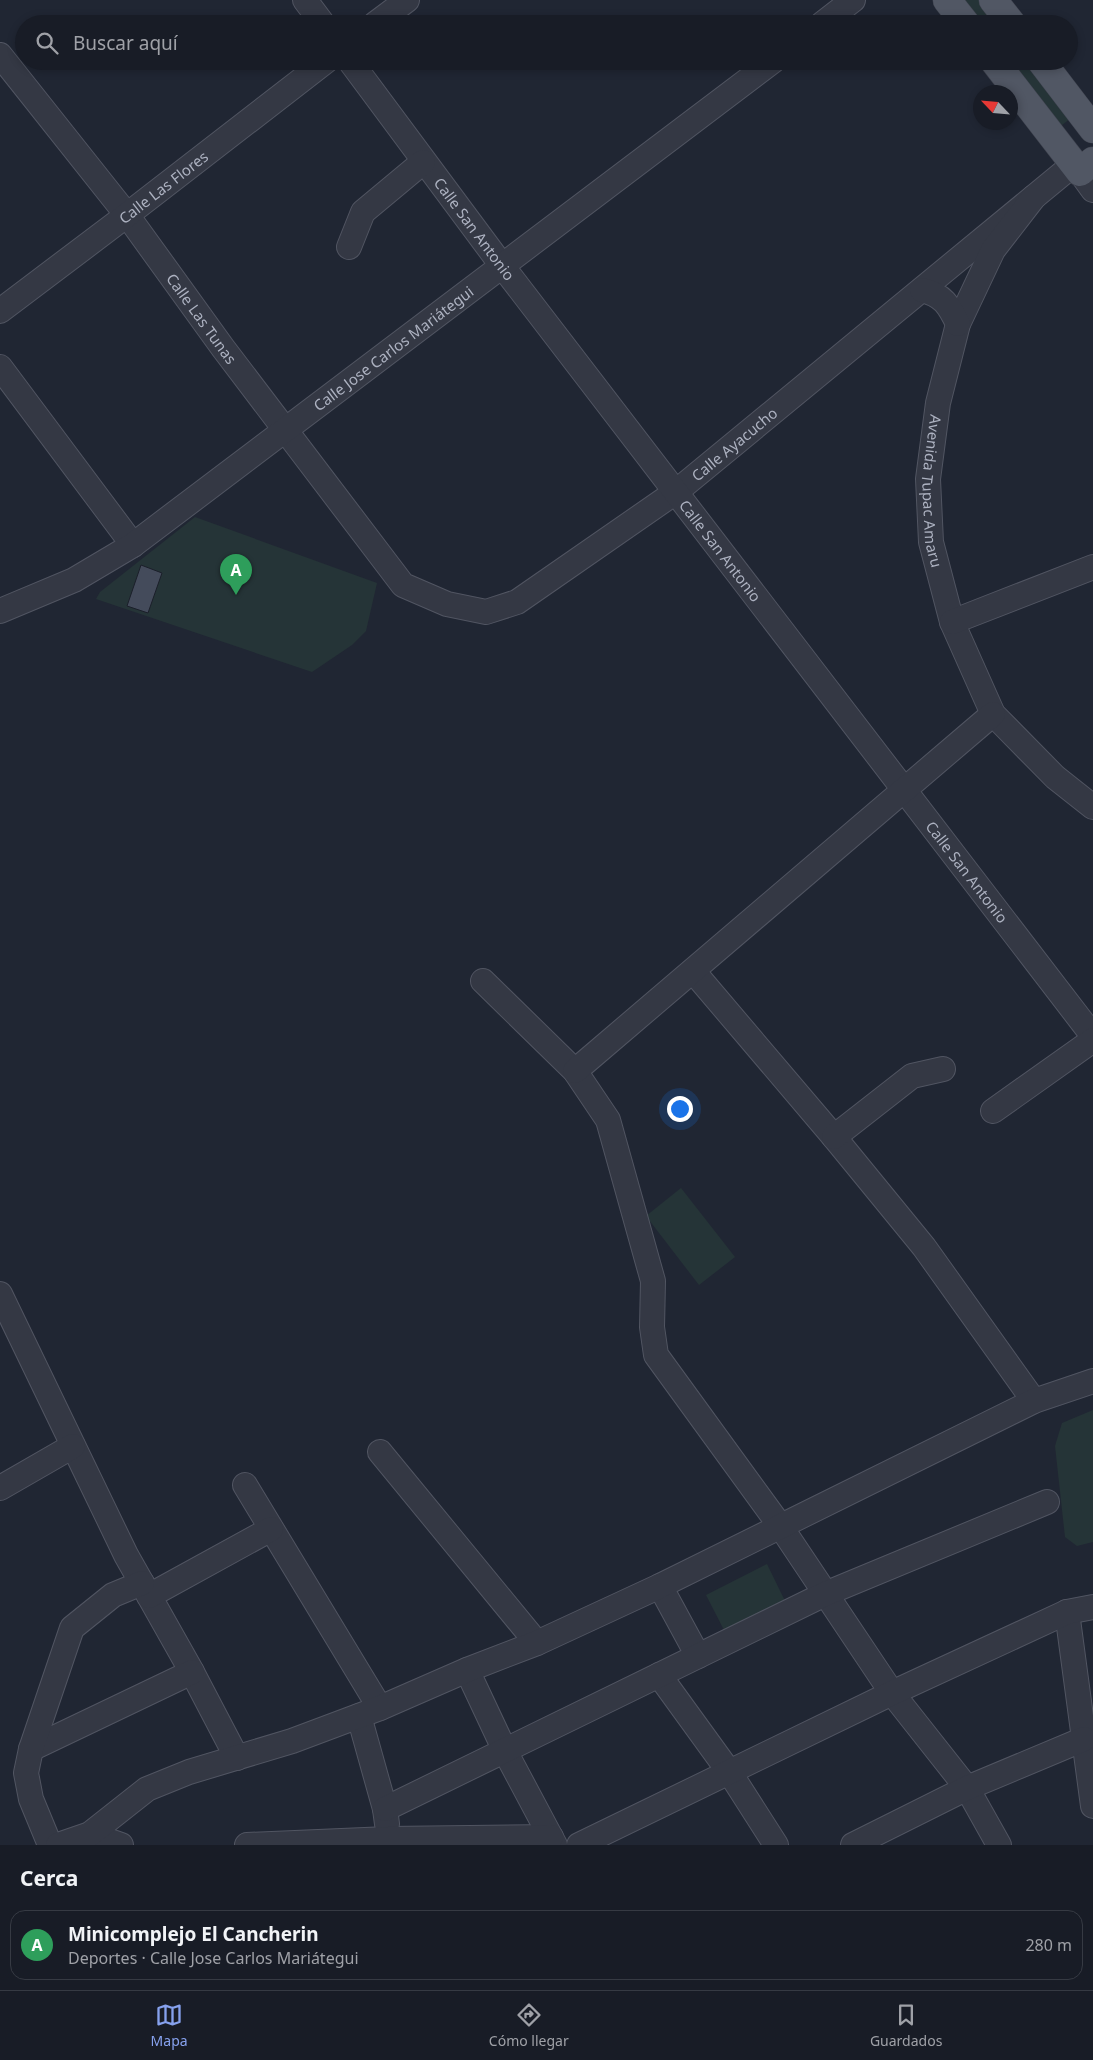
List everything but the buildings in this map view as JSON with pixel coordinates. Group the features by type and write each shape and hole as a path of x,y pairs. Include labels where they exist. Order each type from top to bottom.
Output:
{"main road":[{"path":"947,0 959,15"},
{"path":"993,0 1005,15"},
{"path":"1001,70 1082,170 1093,144"},
{"path":"1048,70 1093,128"}],"street":[{"path":"305,0 316,15"},
{"path":"387,15 407,0"},
{"path":"834,15 853,0"},
{"name":"Calle Las Tunas","path":"0,55 128,215 285,430 403,585"},
{"name":"Calle Las Flores","path":"0,311 128,215 314,70"},
{"name":"Calle San Antonio","path":"357,70 423,162 503,267 1093,1036"},
{"name":"Calle Jose Carlos Mariátegui","path":"0,611 74,580 133,545 761,70"},
{"path":"349,247 356,225 363,212 423,162"},
{"name":"Avenida Tupac Amaru","path":"1082,170 1034,197 993,250 958,324 938,403 928,479 931,542 952,622 993,714 1055,778 1093,807"},
{"name":"Calle Ayacucho","path":"403,585 447,604 486,612 517,602 676,491 1034,197"},
{"path":"922,290 935,293 945,301 958,324"},
{"path":"0,368 133,545"},
{"path":"952,622 1093,567"},
{"path":"575,1072 993,714"},
{"path":"693,971 834,1137 924,1247 1034,1401"},
{"path":"483,981 575,1072 608,1120 653,1281 652,1327 656,1355 781,1527 892,1693 967,1788 999,1845"},
{"path":"992,1111 1093,1040"},
{"path":"834,1137 912,1076 943,1069"},
{"path":"0,1294 126,1556 192,1672 237,1758"},
{"path":"58,1845 90,1834 147,1789 189,1772 292,1741 370,1712 467,1670 537,1643 660,1586 1034,1401 1093,1382"},
{"path":"0,1488 73,1446"},
{"path":"380,1452 537,1643"},
{"path":"246,1485 370,1712 386,1809 388,1839"},
{"path":"386,1809 825,1594 1047,1502"},
{"path":"50,1845 31,1799 26,1773 30,1750 72,1628 113,1595 145,1589 271,1529"},
{"path":"660,1586 698,1656"},
{"path":"579,1845 892,1693 1067,1612 1093,1607"},
{"path":"1067,1612 1093,1806"},
{"path":"247,1845 388,1839 553,1841 505,1750 467,1670"},
{"path":"30,1750 192,1672"},
{"path":"659,1675 730,1772 776,1845"},
{"path":"852,1845 967,1788 1084,1739"},
{"path":"90,1834 121,1845"}],"shaded area":[{"path":"960,0 982,0 993,15 971,15"},
{"path":"1013,70 1035,70 1071,118 1057,129"},
{"path":"195,517 377,583 366,631 352,645 312,672 96,599 100,592"},
{"path":"681,1188 735,1257 699,1285 646,1216"},
{"path":"1093,1410 1093,1542 1077,1546 1065,1537 1055,1446 1062,1423"},
{"path":"767,1564 785,1601 725,1632 706,1595"}],"place":[{"name":"Minicomplejo El Cancherin","path":"236,595"}]}
